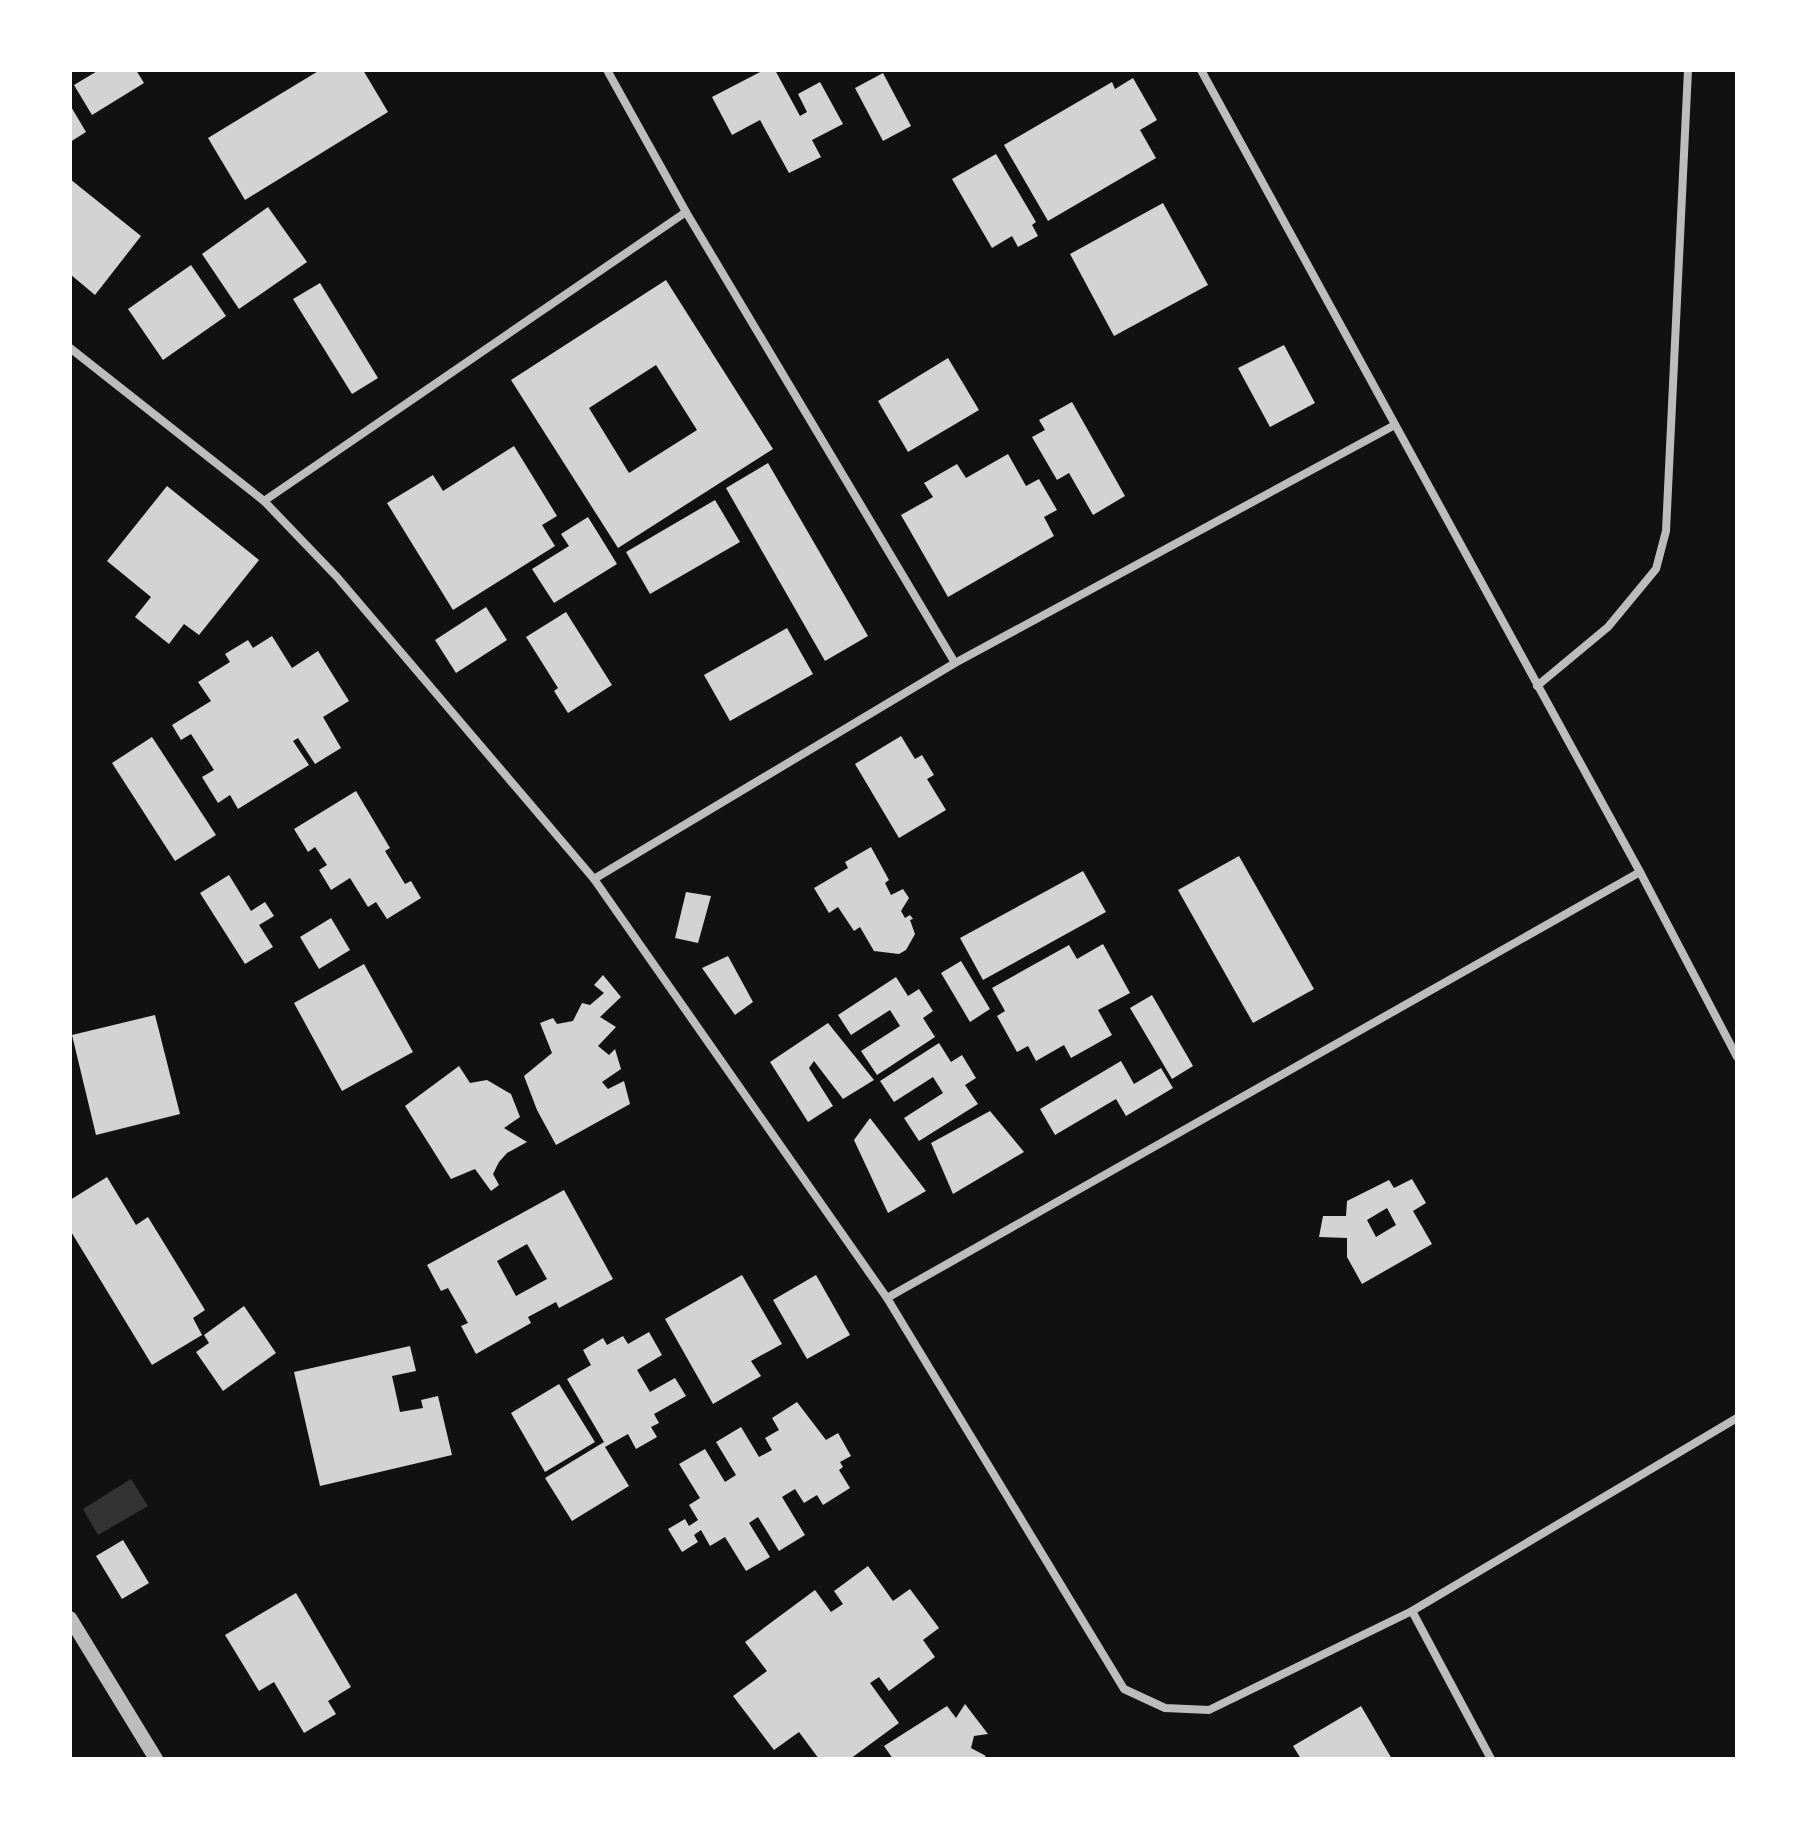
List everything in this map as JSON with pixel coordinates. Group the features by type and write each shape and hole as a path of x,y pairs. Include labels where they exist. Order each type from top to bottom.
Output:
{"street":[{"path":"607,70 686,212 955,663"},
{"path":"1201,70 1393,426 1640,872 1737,1057"},
{"path":"1537,686 1608,627 1656,569 1666,531 1688,70"},
{"path":"264,501 686,212"},
{"path":"70,348 264,501 337,577 594,879 887,1298 1124,1689 1165,1708 1209,1710 1412,1611 1737,1418"},
{"path":"594,879 955,663 1393,426"},
{"path":"887,1298 1640,872"},
{"path":"1412,1611 1491,1759"},
{"path":"70,1618 156,1759"}],"shaded area":[{"path":"131,1479 148,1506 98,1535 83,1509"}],"building":[{"path":"99,70 136,70 144,83 92,115 74,85"},
{"path":"320,70 363,70 388,112 245,200 208,138"},
{"path":"764,70 775,70 800,116 807,112 798,94 820,82 843,124 812,140 821,157 789,173 760,120 732,135 712,97"},
{"path":"883,73 911,126 883,141 855,88"},
{"path":"1133,78 1157,120 1140,130 1156,158 1048,221 1004,145 1112,82 1115,89"},
{"path":"70,105 86,132 70,142"},
{"path":"996,154 1036,222 1032,225 1038,236 1018,247 1012,236 992,248 952,179"},
{"path":"70,179 141,236 95,295 70,274"},
{"path":"1163,203 1208,285 1114,336 1070,254"},
{"path":"268,207 307,262 239,309 202,254"},
{"path":"191,265 226,316 163,360 128,309"},
{"path":"666,280 773,449 618,548 511,380","holes":["656,365 697,430 629,473 589,408"]},
{"path":"320,283 378,378 352,394 293,299"},
{"path":"1284,345 1315,403 1270,427 1238,368"},
{"path":"948,358 979,410 908,452 878,401"},
{"path":"1072,402 1125,496 1093,515 1069,473 1057,480 1032,437 1045,430 1039,420"},
{"path":"514,446 557,516 542,525 555,546 453,610 387,503 433,475 443,491"},
{"path":"1008,454 1026,486 1039,479 1057,510 1044,517 1054,536 948,597 901,515 933,497 924,483 957,464 966,478"},
{"path":"768,463 868,636 825,661 726,488"},
{"path":"167,486 259,560 199,635 184,624 169,644 135,617 151,597 107,561"},
{"path":"715,500 740,542 650,594 626,552"},
{"path":"588,517 617,564 554,603 532,569 569,546 561,534"},
{"path":"486,607 507,640 456,673 435,640"},
{"path":"566,612 612,685 568,713 554,691 558,688 526,637"},
{"path":"787,628 813,674 730,721 704,675"},
{"path":"272,636 292,668 318,651 349,701 323,717 341,748 315,764 298,738 293,741 309,765 238,809 230,795 218,803 202,777 214,770 191,734 181,740 172,725 211,701 198,682 230,662 225,654 248,640 253,648"},
{"path":"901,736 915,759 922,755 934,775 927,779 946,810 899,838 855,764"},
{"path":"152,737 216,835 175,861 112,763"},
{"path":"356,791 390,848 385,851 405,884 411,881 421,898 387,919 376,902 368,907 350,878 331,890 319,870 327,865 315,847 308,852 294,829"},
{"path":"871,847 889,880 885,883 891,895 903,889 909,898 901,911 905,918 910,915 913,919 910,920 915,934 906,950 899,954 874,951 860,927 854,931 838,907 829,913 814,888 848,868 845,862"},
{"path":"1239,856 1314,989 1253,1023 1178,890"},
{"path":"1083,871 1106,912 983,980 960,938"},
{"path":"229,875 251,911 265,902 274,916 259,925 273,947 245,964 200,893"},
{"path":"686,892 711,896 698,943 675,938"},
{"path":"331,918 350,950 319,969 300,937"},
{"path":"1103,944 1130,993 1098,1010 1112,1035 1071,1058 1064,1045 1036,1061 1028,1046 1017,1052 997,1016 1005,1011 992,988 1069,945 1077,959"},
{"path":"728,956 753,1002 735,1015 702,968"},
{"path":"961,961 990,1009 970,1022 941,973"},
{"path":"364,964 413,1052 342,1091 294,1003"},
{"path":"603,975 621,997 600,1017 616,1027 598,1046 609,1055 615,1049 621,1069 602,1082 608,1089 624,1081 630,1104 556,1145 537,1110 524,1076 552,1053 540,1023 553,1018 557,1024 573,1021 582,1003 590,1005 604,993 594,985"},
{"path":"896,977 908,996 919,989 933,1011 923,1018 935,1037 877,1075 861,1051 900,1026 890,1010 851,1035 838,1015"},
{"path":"1152,995 1193,1066 1172,1079 1130,1008"},
{"path":"155,1015 180,1114 96,1135 72,1035"},
{"path":"828,1023 874,1080 843,1099 814,1061 809,1068 833,1106 808,1122 770,1062"},
{"path":"939,1043 951,1062 962,1055 976,1078 965,1085 978,1104 919,1141 904,1118 943,1093 933,1077 894,1102 880,1081"},
{"path":"1121,1061 1134,1084 1161,1068 1173,1088 1126,1116 1116,1099 1055,1135 1040,1109"},
{"path":"459,1066 470,1083 487,1080 511,1094 520,1117 504,1128 527,1142 507,1153 499,1162 493,1174 499,1185 491,1191 475,1169 451,1179 405,1106"},
{"path":"990,1111 1024,1152 953,1194 931,1143"},
{"path":"870,1118 926,1191 888,1213 854,1140"},
{"path":"107,1177 136,1225 148,1217 205,1310 193,1318 202,1335 152,1365 70,1230 70,1200"},
{"path":"1412,1179 1426,1203 1413,1211 1432,1244 1362,1284 1347,1257 1347,1238 1319,1237 1323,1216 1346,1216 1347,1201 1389,1180 1394,1188","holes":["1387,1208 1396,1225 1376,1237 1367,1220"]},
{"path":"564,1190 613,1279 559,1308 556,1302 528,1317 531,1323 476,1354 461,1326 468,1323 448,1288 441,1291 427,1265","holes":["527,1244 547,1279 516,1296 497,1261"]},
{"path":"742,1275 782,1344 751,1361 761,1376 713,1404 665,1319"},
{"path":"816,1275 850,1335 807,1359 773,1300"},
{"path":"244,1306 276,1353 223,1391 196,1352 209,1343 204,1335"},
{"path":"649,1332 662,1355 637,1370 650,1392 675,1378 686,1396 654,1414 659,1423 651,1427 657,1437 636,1449 628,1434 605,1447 629,1486 572,1521 545,1478 604,1442 567,1379 591,1365 583,1350 603,1338 607,1345 623,1336 628,1344"},
{"path":"410,1346 416,1371 392,1376 400,1412 423,1408 421,1400 438,1396 452,1455 320,1486 294,1372"},
{"path":"559,1384 595,1442 545,1472 511,1413"},
{"path":"797,1402 826,1440 838,1433 851,1456 840,1462 843,1467 839,1470 850,1488 823,1505 817,1495 804,1503 795,1489 782,1497 805,1535 779,1551 758,1517 749,1523 770,1557 746,1571 725,1537 710,1546 701,1530 694,1535 698,1542 682,1552 668,1529 685,1519 689,1526 698,1520 689,1505 700,1498 679,1464 705,1449 725,1482 736,1475 716,1442 741,1427 759,1457 772,1450 765,1438 779,1430 772,1418"},
{"path":"123,1540 149,1583 122,1599 96,1556"},
{"path":"868,1566 893,1601 910,1589 939,1628 923,1640 935,1657 889,1691 879,1677 870,1683 899,1723 850,1759 819,1759 799,1732 774,1750 733,1696 767,1671 745,1642 815,1590 831,1612 843,1604 834,1591"},
{"path":"296,1593 351,1687 328,1701 336,1714 304,1733 274,1682 259,1691 225,1635"},
{"path":"965,1704 988,1734 974,1736 971,1748 986,1756 982,1759 893,1759 884,1746 947,1706 956,1718"},
{"path":"1361,1706 1392,1759 1301,1759 1293,1746"}]}
